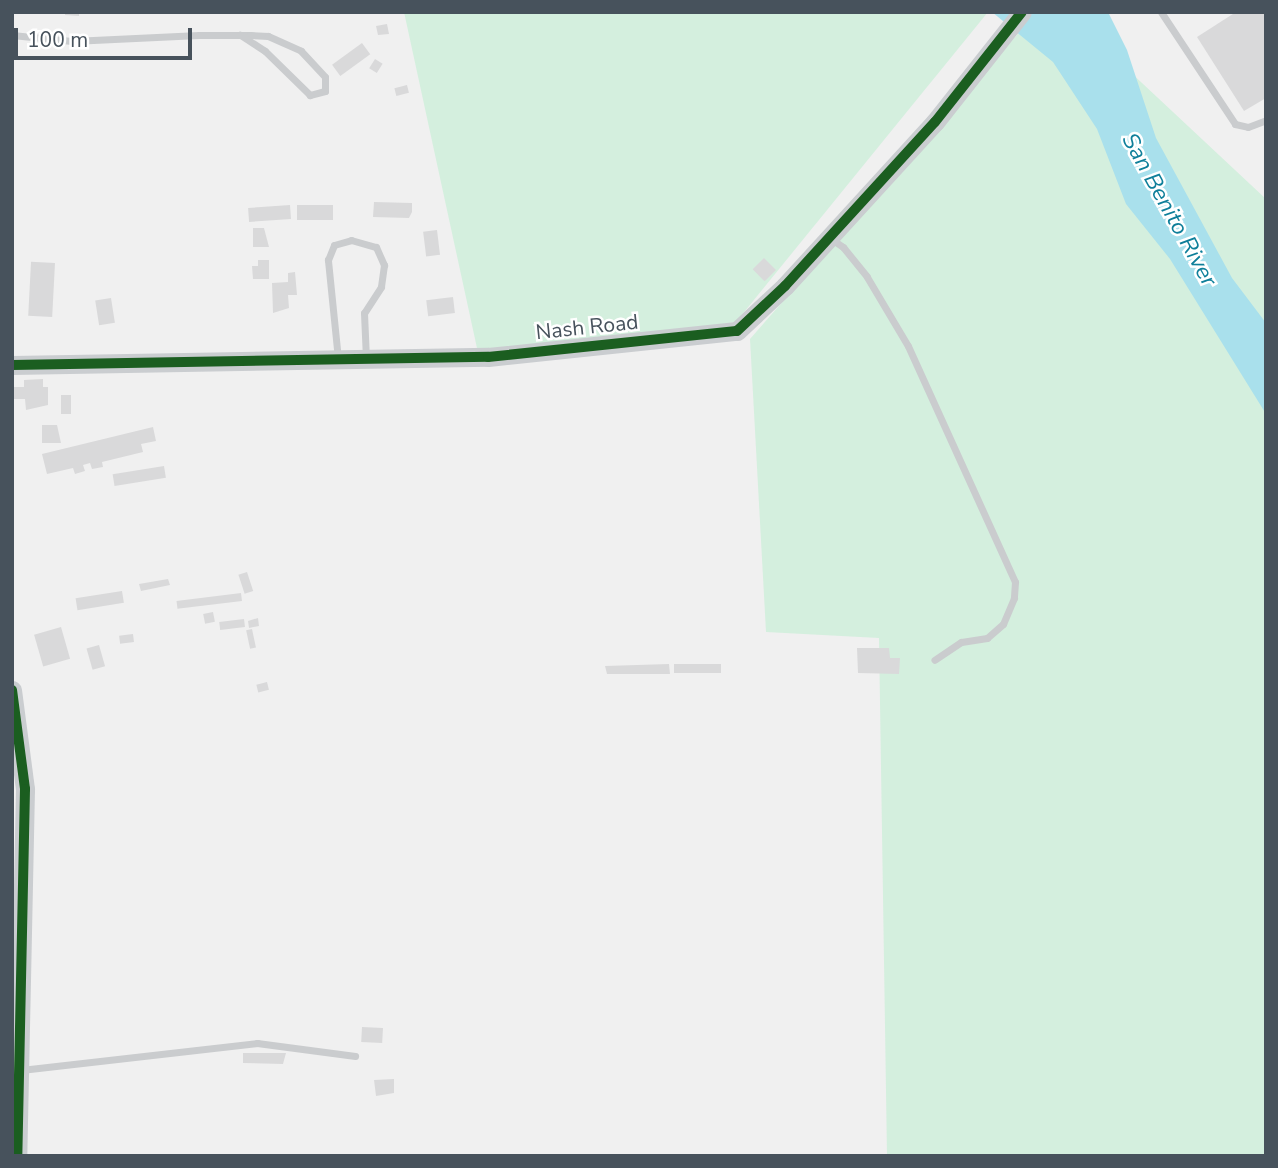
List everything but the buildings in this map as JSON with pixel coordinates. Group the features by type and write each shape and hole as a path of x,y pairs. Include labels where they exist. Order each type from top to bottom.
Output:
{"street":[{"name":"Nash Road","path":"12,365 488,357 737,331 846,220 948,107 1022,12"},
{"path":"12,690 25,789 17,1156"}],"lane":[{"path":"1161,12 1235,124 1248,127 1266,120"},
{"path":"12,35 72,41 240,35 268,36 294,46 325,77 325,91 310,94 265,51 240,35"},
{"path":"829,238 843,247 867,277 908,346 1016,582 1014,598 1003,624 987,638 961,642 934,660"},
{"path":"338,359 328,260 334,245 351,240 376,247 384,265 380,287 364,313 366,359"},
{"path":"20,1070 257,1043 355,1056"}],"green space":[{"path":"404,12 988,12 736,322 480,362"},
{"path":"1037,12 1111,54 1266,199 1266,1156 887,1156 879,638 766,632 750,339"}],"water":[{"name":"San Benito River","path":"992,12 1108,12 1127,50 1156,138 1232,278 1266,323 1266,414 1170,259 1126,204 1097,129 1053,62"}],"cycle path":[{"path":"12,365 488,357 737,331 785,286 935,122 1022,12"},
{"path":"12,690 25,789 17,1156"}]}
